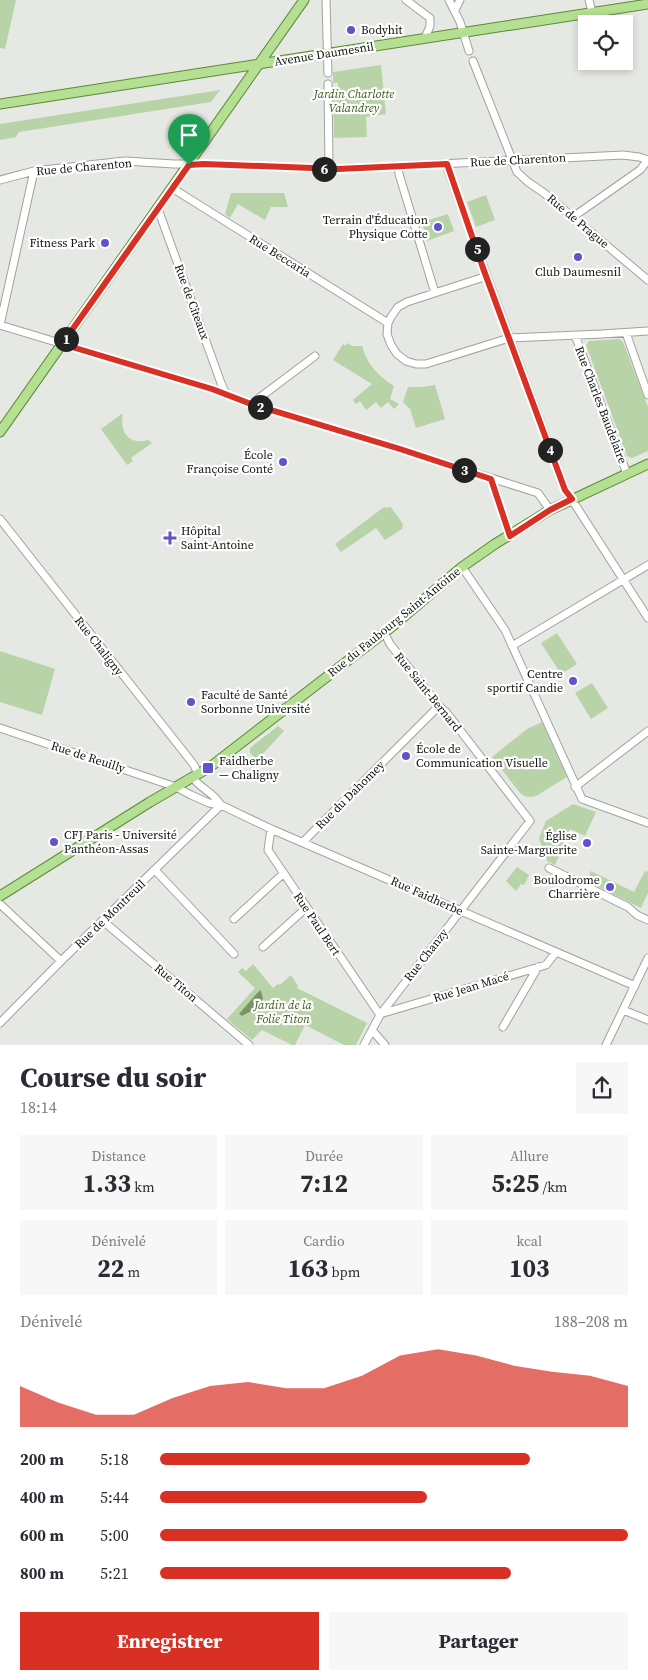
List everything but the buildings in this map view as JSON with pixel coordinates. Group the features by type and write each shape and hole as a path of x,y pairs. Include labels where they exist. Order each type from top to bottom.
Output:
{"main road":[{"path":"0,432 304,0"},
{"name":"Avenue Daumesnil","path":"0,104 648,4"},
{"name":"Rue du Faubourg Saint-Antoine","path":"0,896 210,767 384,632 462,567 550,510 648,464"}],"street":[{"path":"326,0 328,73"},
{"path":"406,0 430,18 430,26 425,38"},
{"path":"449,0 464,32 469,51"},
{"path":"455,10 460,0"},
{"path":"589,0 592,12"},
{"name":"Rue de Prague","path":"473,61 517,172 648,280"},
{"path":"328,84 329,169"},
{"name":"Rue de Charenton","path":"0,180 34,171 125,161 329,169 623,155 648,160"},
{"path":"573,217 645,169 648,160"},
{"path":"447,164 565,490 648,618"},
{"path":"398,166 435,293"},
{"path":"34,171 0,325 226,394 251,404 538,493 550,510"},
{"name":"Rue Beccaria","path":"172,188 388,323"},
{"name":"Rue de Cîteaux","path":"158,209 220,383 226,394"},
{"path":"486,275 402,304 388,323 388,334 393,350 406,361 426,364 509,338 626,333 648,330"},
{"path":"626,333 648,395"},
{"name":"Rue Charles Baudelaire","path":"575,335 627,474"},
{"path":"251,404 315,356"},
{"path":"491,479 510,536"},
{"name":"Rue Chaligny","path":"0,519 192,762 195,775"},
{"path":"512,646 648,565"},
{"path":"462,567 505,630 582,799 648,823"},
{"name":"Rue Saint-Bernard","path":"384,632 390,644 439,706 446,712 530,821"},
{"name":"Rue du Dahomey","path":"303,842 439,706"},
{"name":"Rue de Reuilly","path":"0,728 176,787"},
{"path":"575,787 648,731"},
{"name":"Rue Faidherbe","path":"195,775 197,783 216,796 221,805"},
{"name":"Rue Faidherbe","path":"176,787 202,800 221,805 272,829 635,986"},
{"name":"Rue de Montreuil","path":"0,1024 61,961 221,805"},
{"name":"Rue Chanzy","path":"364,1045 380,1014 530,821"},
{"name":"Rue Paul Bert","path":"272,829 268,850 380,1014"},
{"path":"549,868 628,907 637,915 648,920"},
{"path":"155,870 234,954"},
{"path":"234,919 284,873"},
{"path":"0,904 61,961"},
{"path":"263,947 306,908"},
{"name":"Rue Titon","path":"103,921 248,1045"},
{"name":"Rue Jean Macé","path":"380,1014 546,965 556,952"},
{"path":"606,1045 648,960"},
{"path":"503,1026 538,967"},
{"path":"623,1010 648,1020"},
{"path":"372,1030 385,1045"}],"green space":[{"path":"0,0 16,0 5,49 0,48"},
{"name":"Jardin Charlotte Valandrey","path":"381,65 386,114 366,117 367,137 334,138 333,90 338,89 338,83 333,83 333,72"},
{"path":"220,90 211,102 19,132 16,137 0,140 0,124"},
{"path":"231,193 284,193 288,207 271,207 265,220 238,204 230,218 225,214"},
{"path":"486,195 495,220 476,227 467,202"},
{"name":"Terrain d'Éducation Physique Cotte","path":"448,214 454,231 427,241 422,222"},
{"path":"619,339 623,342 648,407 648,451 632,458 627,456 586,345 589,341"},
{"path":"347,343 352,346 362,346 374,369 394,386 390,399 399,404 394,409 388,402 381,408 376,402 366,410 360,401 356,404 353,400 372,384 333,360 343,344 345,346"},
{"path":"435,385 445,419 416,428 410,409 403,402 408,387"},
{"path":"123,413 122,426 126,436 135,441 148,440 152,443 131,458 133,461 127,465 101,429"},
{"path":"390,506 403,524 402,529 385,540 376,528 341,552 335,544 384,507 389,508"},
{"path":"557,633 577,664 561,674 541,643"},
{"path":"0,651 55,669 42,715 0,702"},
{"path":"592,683 608,708 591,719 575,693"},
{"path":"542,722 567,777 536,796 528,797 521,794 492,757 527,729"},
{"path":"278,726 284,731 259,758 255,758 250,753 250,748"},
{"path":"573,804 596,812 585,836 570,829 555,865 547,861 539,838 546,821"},
{"path":"517,867 529,875 524,885 521,884 516,891 506,881"},
{"name":"Boulodrome Charrière","path":"591,871 634,892 645,871 648,872 648,893 641,908 587,881"},
{"name":"Jardin de la Folie Titon","path":"253,964 273,988 278,984 280,985 291,975 298,986 297,988 367,1023 356,1045 344,1045 305,1025 295,1045 262,1030 252,1040 227,1019 255,988 238,972 242,968 246,971"}],"shaded area":[{"path":"260,990 263,1000 261,1003 255,1009 242,1016 239,1014"}],"place":[{"name":"Bodyhit","path":"351,30"},
{"name":"Terrain d'Éducation Physique Cotte","path":"438,227"},
{"name":"Fitness Park","path":"105,243"},
{"name":"Club Daumesnil","path":"578,257"},
{"name":"École Françoise Conté","path":"283,462"},
{"name":"Hôpital Saint-Antoine","path":"170,538"},
{"name":"Centre sportif Candie","path":"573,681"},
{"name":"Faculté de Santé Sorbonne Université","path":"191,702"},
{"name":"École de Communication Visuelle","path":"406,756"},
{"name":"Faidherbe — Chaligny","path":"208,768"},
{"name":"CFJ Paris - Université Panthéon-Assas","path":"54,842"},
{"name":"Église Sainte-Marguerite","path":"587,843"},
{"name":"Boulodrome Charrière","path":"610,887"}],"route":[{"path":"447,164 483,268 565,490 572,499 550,510 510,536 491,479 251,404 212,389 62,344 189,165 338,169 447,164"}]}
